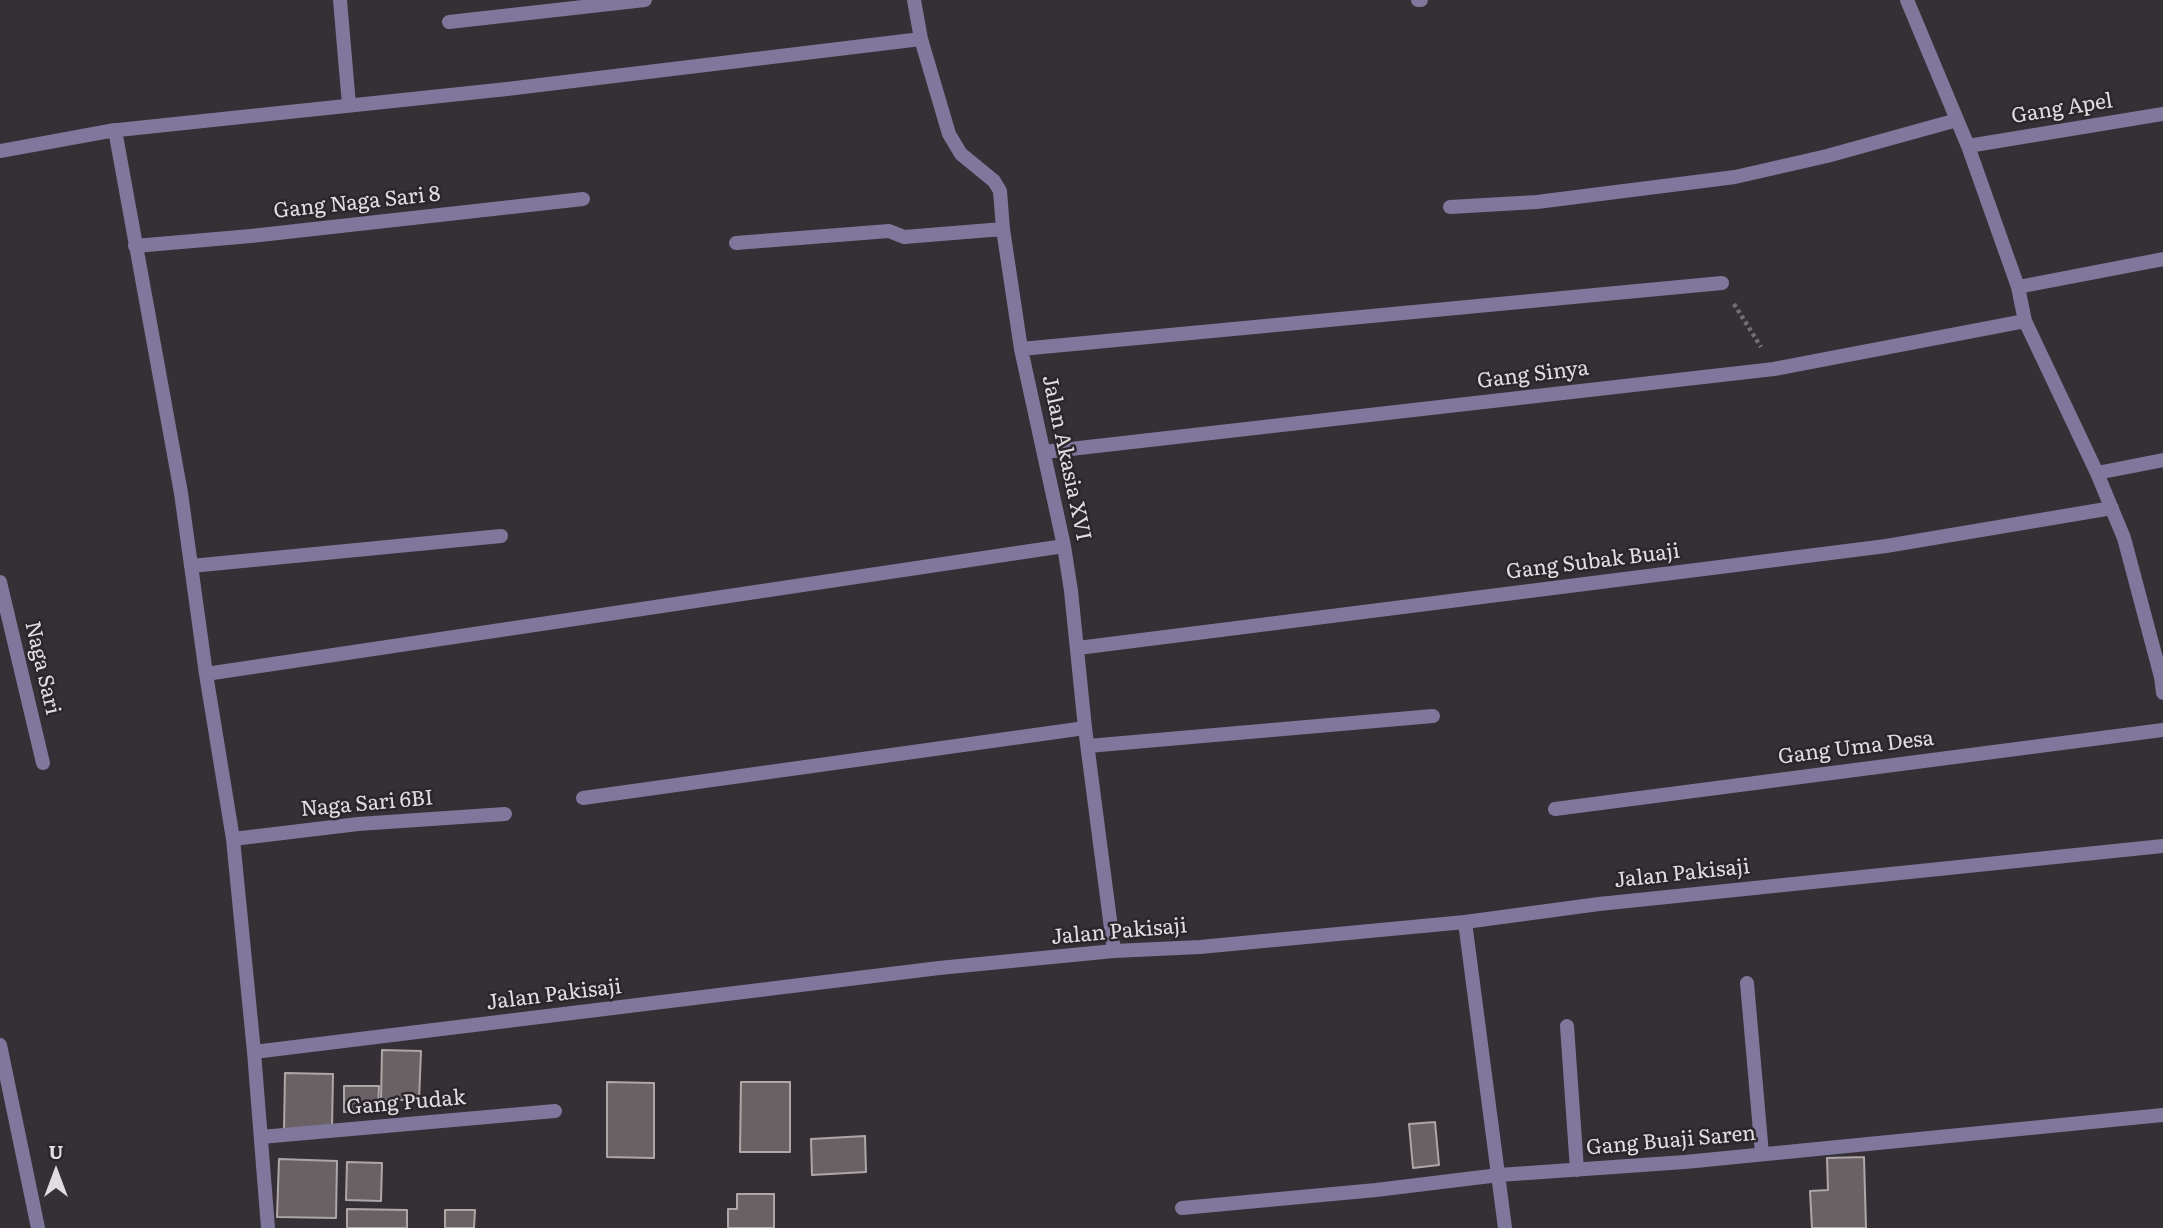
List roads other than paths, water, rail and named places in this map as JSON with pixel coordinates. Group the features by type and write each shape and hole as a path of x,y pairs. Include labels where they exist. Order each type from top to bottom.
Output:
{"street":[{"path":"340,0 349,105"},
{"path":"449,22 645,0"},
{"name":"Jalan Akasia XVI","path":"914,0 921,39 943,119 955,146 994,181 1000,191 1021,349 1065,546 1114,951"},
{"path":"1907,0 1968,146 2018,287 2025,321 2097,473 2124,538 2162,677 2163,693"},
{"path":"118,130 507,89 921,39"},
{"name":"Gang Apel","path":"1968,146 2163,114"},
{"path":"1450,207 1537,202 1735,177 1827,156 1957,120"},
{"path":"0,150 115,130 180,493 233,839 268,1228"},
{"name":"Gang Naga Sari 8","path":"135,246 251,236 583,199"},
{"path":"736,243 888,230 904,237 1003,229"},
{"path":"2018,287 2163,259"},
{"path":"1021,349 1722,283"},
{"name":"Gang Sinya","path":"1044,452 1774,369 2025,321"},
{"path":"2097,473 2163,460"},
{"name":"Gang Subak Buaji","path":"1078,648 1886,546 2112,508"},
{"path":"191,566 501,536"},
{"path":"206,674 1065,546"},
{"name":"Naga Sari","path":"0,582 43,763"},
{"path":"1088,746 1433,716"},
{"path":"583,798 1085,728"},
{"name":"Gang Uma Desa","path":"1555,809 2163,730"},
{"name":"Naga Sari 6BI","path":"233,839 358,824 505,814"},
{"name":"Jalan Pakisaji","path":"254,1052 939,968 1465,922 1599,904 2163,846"},
{"path":"1465,922 1505,1228"},
{"path":"1746,983 1762,1154"},
{"path":"1566,1026 1577,1170"},
{"path":"0,1045 38,1228"},
{"name":"Gang Pudak","path":"261,1138 555,1111"},
{"name":"Gang Buaji Saren","path":"1182,1208 1376,1190 1499,1175 1762,1154 2163,1115"}]}
